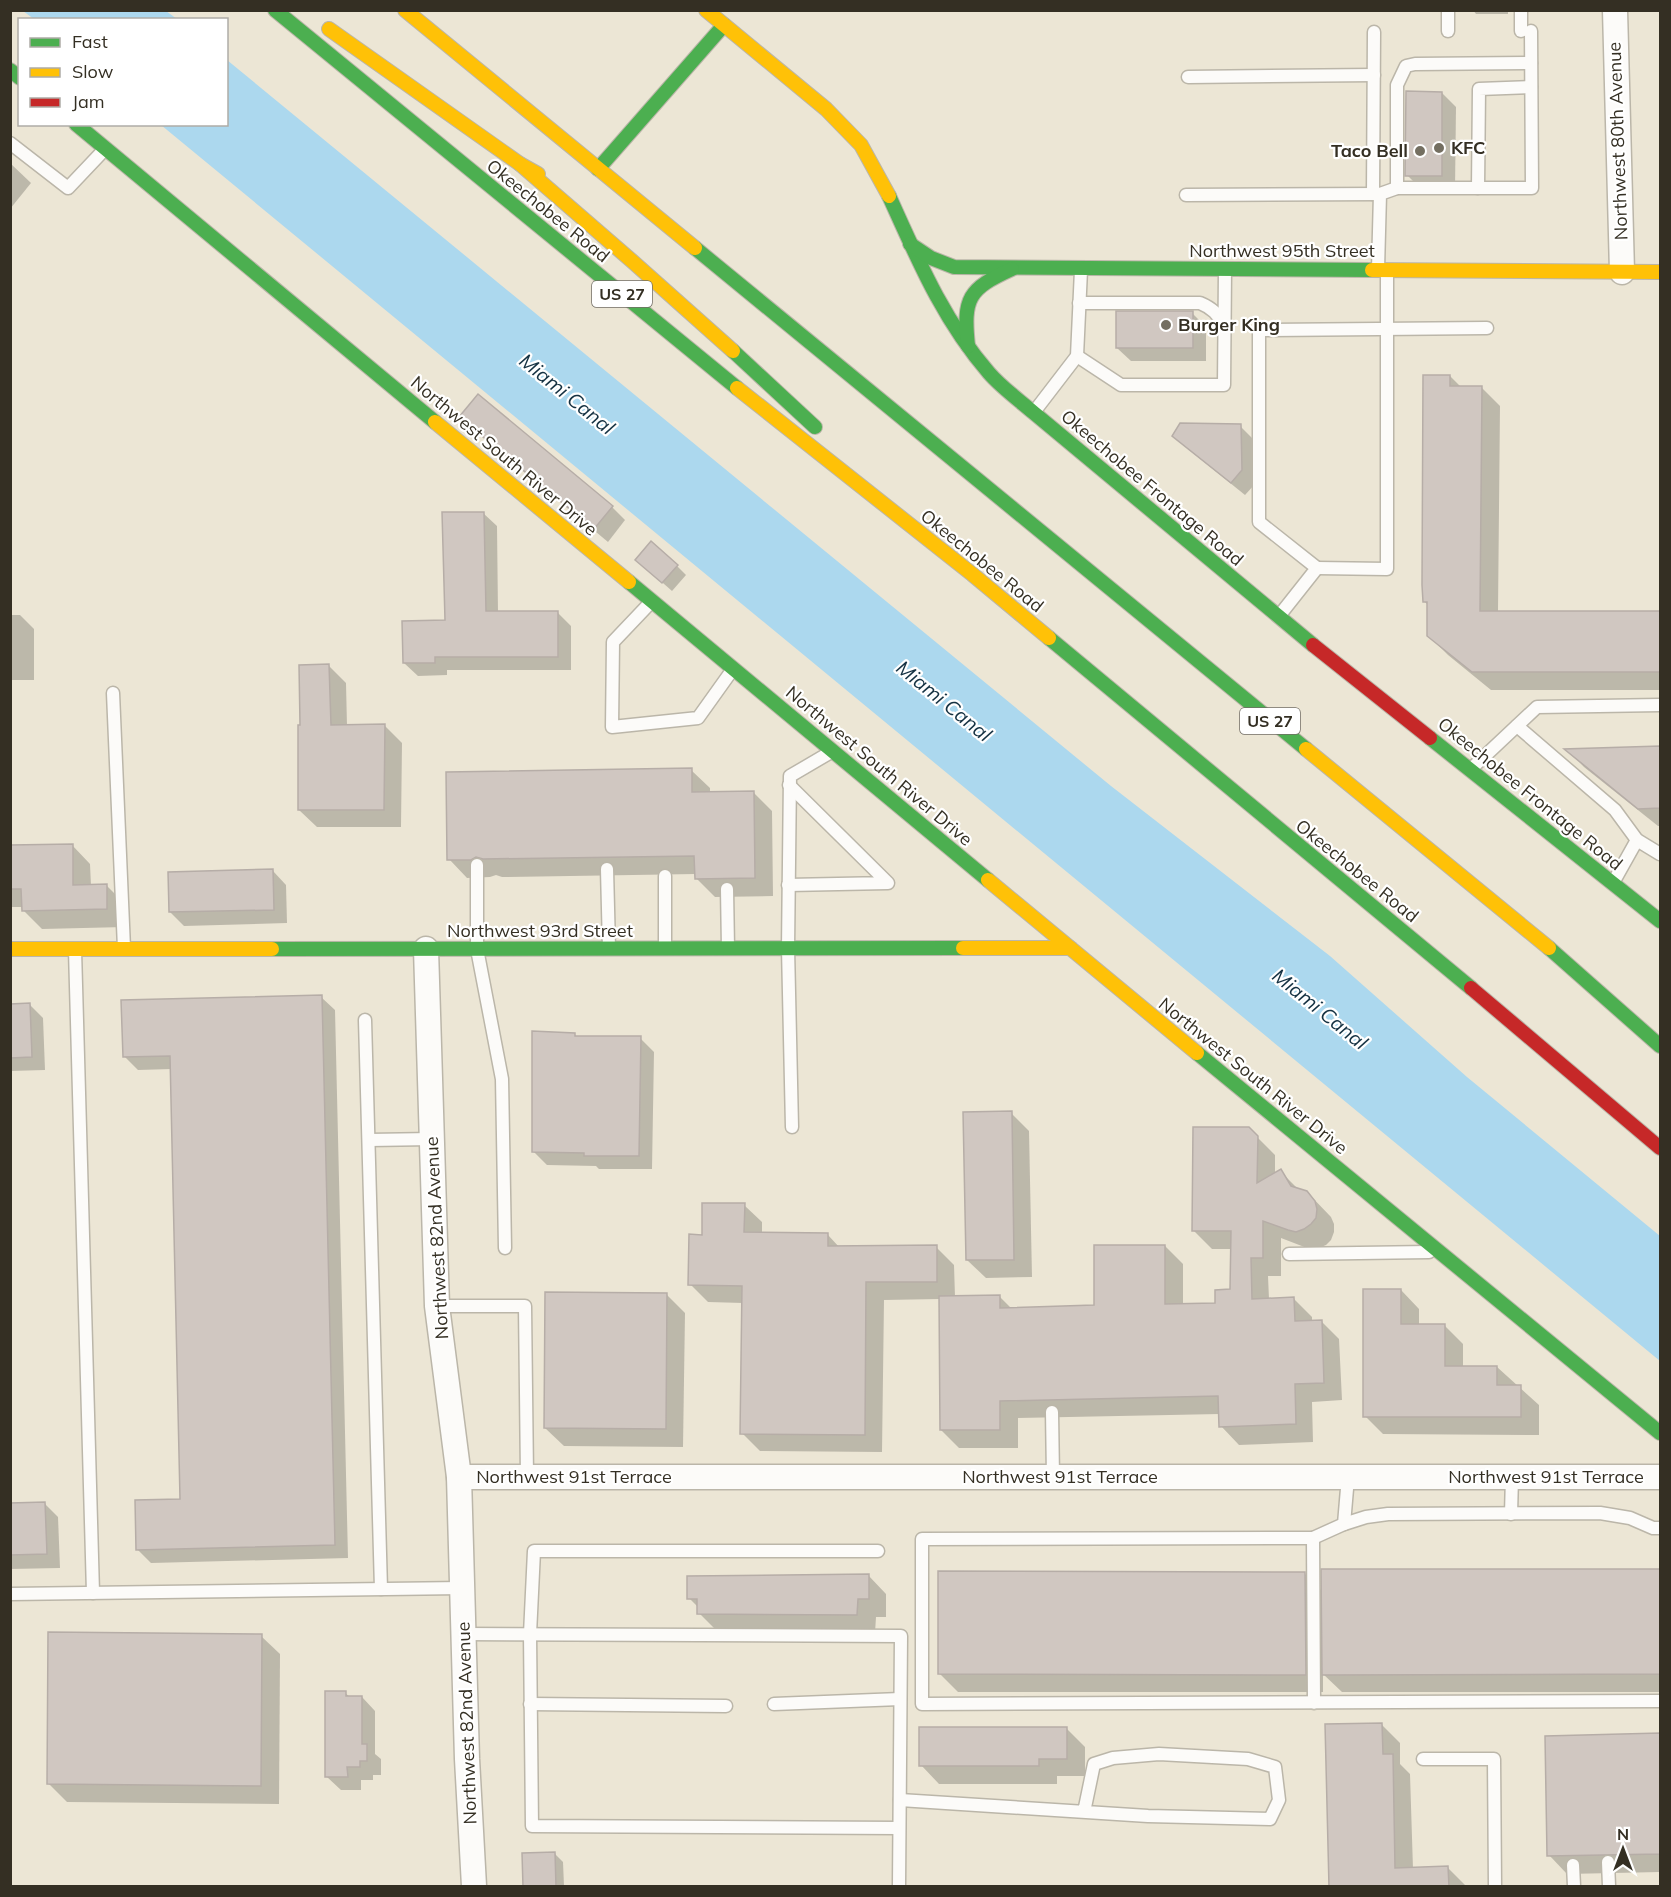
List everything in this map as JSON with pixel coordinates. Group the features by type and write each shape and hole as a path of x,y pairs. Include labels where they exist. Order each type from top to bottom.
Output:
{"main road":[{"name":"Okeechobee Road","path":"275,10 777,421 972,574 1511,1020 1660,1148"},
{"name":"US 27","path":"405,10 594,175 1548,947 1660,1046"},
{"name":"Okeechobee Frontage Road","path":"706,10 826,109 861,145 884,186 933,292 968,346 990,374 1279,617 1660,921"},
{"path":"321,24 520,164 537,174 558,178"},
{"path":"594,175 724,26"},
{"name":"Northwest South River Drive","path":"78,126 651,602 1660,1433"},
{"path":"520,164 626,253 827,438"},
{"path":"603,220 626,253"},
{"name":"Northwest 95th Street","path":"910,244 924,255 954,267 1660,272"},
{"path":"968,346 965,322 969,297 978,286 1012,268"},
{"path":"853,462 972,574"},
{"name":"Northwest 93rd Street","path":"10,949 1070,948"}],"street":[{"name":"Northwest 80th Avenue","path":"1615,10 1622,272"},
{"name":"Northwest 82nd Avenue","path":"426,949 437,1306 459,1477 474,1887"},
{"name":"Northwest 91st Terrace","path":"459,1477 1660,1477"}],"lane":[{"path":"1448,10 1448,32"},
{"path":"1186,195 1376,194 1397,188 1533,188 1531,63 1521,10"},
{"path":"1374,32 1376,194 1388,329 1387,569 1317,568 1259,522 1259,330 1388,329 1487,328"},
{"path":"1397,188 1397,85 1406,66 1414,64 1531,63"},
{"path":"1188,77 1374,75"},
{"path":"1478,188 1479,89 1532,87"},
{"path":"10,143 68,188 105,149"},
{"path":"1034,413 1077,356 1081,268"},
{"path":"1077,356 1121,385 1224,385 1225,268"},
{"path":"1079,303 1200,303 1210,307 1219,316 1224,326"},
{"path":"1279,617 1317,568"},
{"path":"651,602 613,642 612,727 698,718 733,669"},
{"path":"113,693 124,949"},
{"path":"1470,770 1537,708 1660,705"},
{"path":"1517,726 1615,810 1637,840 1660,854"},
{"path":"792,1127 788,948 789,785 790,776 832,751"},
{"path":"788,885 888,883 789,785"},
{"path":"1613,884 1637,840"},
{"path":"477,865 477,949 502,1079 505,1248"},
{"path":"607,868 609,949"},
{"path":"665,876 665,949"},
{"path":"727,889 728,949"},
{"path":"75,949 93,1593"},
{"path":"365,1020 381,1589"},
{"path":"369,1140 432,1139"},
{"path":"1289,1254 1439,1252"},
{"path":"437,1306 525,1306 527,1477"},
{"path":"1052,1412 1053,1477"},
{"path":"1344,1524 1348,1477"},
{"path":"1511,1514 1512,1477"},
{"path":"1660,1528 1653,1528 1630,1518 1600,1513 1388,1514 1366,1517 1344,1524 1313,1538 922,1539 922,1704 1660,1701"},
{"path":"1313,1538 1314,1703"},
{"path":"878,1551 534,1551 530,1634 532,1826 899,1828"},
{"path":"10,1594 462,1588"},
{"path":"464,1634 901,1636 899,1887"},
{"path":"774,1704 900,1699"},
{"path":"530,1704 726,1706"},
{"path":"900,1800 1084,1812 1148,1816 1270,1819 1279,1800 1275,1767 1248,1759 1170,1755 1113,1758 1094,1764 1084,1812"},
{"path":"1423,1759 1494,1759 1495,1887"},
{"path":"1608,1862 1609,1887"},
{"path":"1573,1865 1574,1887"}],"water":[{"path":"23,11 166,11 176,18 33,18"},
{"name":"Miami Canal","path":"228,61 1111,786 1330,956 1467,1077 1660,1236 1660,1361 162,126 228,126"}],"building":[{"path":"1406,91 1442,92 1442,176 1405,176"},
{"path":"1116,311 1193,311 1193,348 1116,348"},
{"path":"1423,375 1450,375 1450,386 1482,386 1480,611 1660,611 1660,672 1472,672 1427,636 1427,602 1423,602 1422,585"},
{"path":"478,394 613,506 594,529 459,417"},
{"path":"1180,423 1241,424 1242,470 1231,483 1172,436"},
{"path":"442,512 484,512 486,611 558,611 558,657 435,657 435,663 403,663 402,621 445,620"},
{"path":"651,541 678,565 662,583 635,560"},
{"path":"329,664 331,725 385,724 384,810 298,810 299,665"},
{"path":"1660,746 1660,808 1638,809 1564,749"},
{"path":"692,768 692,792 754,791 755,878 695,879 694,856 483,859 476,857 471,860 447,860 446,772"},
{"path":"73,844 73,885 107,884 107,909 22,911 21,889 10,889 10,845"},
{"path":"273,869 274,910 169,912 168,872"},
{"path":"322,995 335,1545 136,1550 135,1500 180,1499 170,1056 123,1057 121,1000"},
{"path":"30,1003 32,1057 10,1058 10,1004"},
{"path":"532,1031 575,1033 575,1036 641,1036 639,1156 584,1156 584,1153 532,1152"},
{"path":"1012,1111 1014,1260 966,1260 963,1112"},
{"path":"1193,1127 1249,1127 1258,1136 1257,1183 1281,1169 1291,1186 1307,1191 1315,1201 1316,1218 1304,1229 1296,1232 1263,1221 1263,1258 1251,1258 1252,1299 1294,1297 1295,1321 1322,1320 1324,1383 1295,1384 1296,1424 1219,1427 1218,1396 1000,1401 1000,1430 940,1430 939,1296 1000,1295 1000,1308 1094,1305 1094,1245 1165,1245 1165,1304 1215,1303 1215,1290 1230,1289 1231,1231 1192,1231"},
{"path":"702,1203 745,1203 744,1232 828,1233 828,1246 937,1245 937,1282 866,1282 865,1435 740,1434 742,1286 688,1285 689,1234 702,1235"},
{"path":"1363,1289 1401,1289 1401,1324 1445,1324 1445,1366 1497,1366 1497,1385 1521,1385 1521,1417 1363,1417"},
{"path":"545,1292 667,1293 666,1429 544,1428"},
{"path":"45,1502 47,1554 10,1555 10,1503"},
{"path":"1321,1569 1660,1569 1660,1674 1322,1675"},
{"path":"938,1571 1305,1572 1306,1675 938,1674"},
{"path":"869,1574 869,1599 858,1599 857,1615 697,1614 697,1599 687,1599 687,1576"},
{"path":"48,1632 262,1634 261,1786 47,1784"},
{"path":"325,1691 346,1691 346,1696 362,1696 362,1744 367,1744 367,1761 360,1761 360,1767 347,1767 348,1777 325,1777"},
{"path":"1382,1723 1383,1754 1393,1754 1395,1868 1448,1866 1449,1887 1329,1887 1325,1724"},
{"path":"919,1727 1067,1727 1067,1759 1039,1759 1039,1766 919,1766"},
{"path":"1660,1733 1660,1854 1547,1856 1545,1736"},
{"path":"555,1852 556,1887 523,1887 522,1853"}],"traffic: fast":[{"path":"275,10 737,388"},
{"path":"598,169 724,25"},
{"path":"10,70 18,76"},
{"path":"78,126 435,422"},
{"path":"889,196 921,266 945,311 973,353 994,378 1313,645"},
{"path":"910,244 931,258 954,267 1372,270"},
{"path":"695,248 1306,749"},
{"path":"968,346 967,317 972,297 977,289 1012,269"},
{"path":"733,351 815,427"},
{"path":"629,582 988,880"},
{"path":"1049,638 1471,988"},
{"path":"1430,738 1660,921"},
{"path":"272,949 963,948"},
{"path":"1549,948 1660,1046"},
{"path":"1197,1053 1660,1433"}],"traffic: slow":[{"path":"405,10 695,248"},
{"path":"706,10 826,109 861,145 889,196"},
{"path":"329,29 520,164 538,174"},
{"path":"520,164 733,351"},
{"path":"1372,270 1660,272"},
{"path":"737,388 1049,638"},
{"path":"435,422 629,582"},
{"path":"1306,749 1549,948"},
{"path":"988,880 1197,1053"},
{"path":"963,948 1070,948"},
{"path":"10,949 272,949"}],"traffic: jam":[{"path":"1313,645 1430,738"},
{"path":"1471,988 1660,1148"}],"place":[{"name":"KFC","path":"1439,148"},
{"name":"Taco Bell","path":"1420,151"},
{"name":"Burger King","path":"1166,325"}]}
